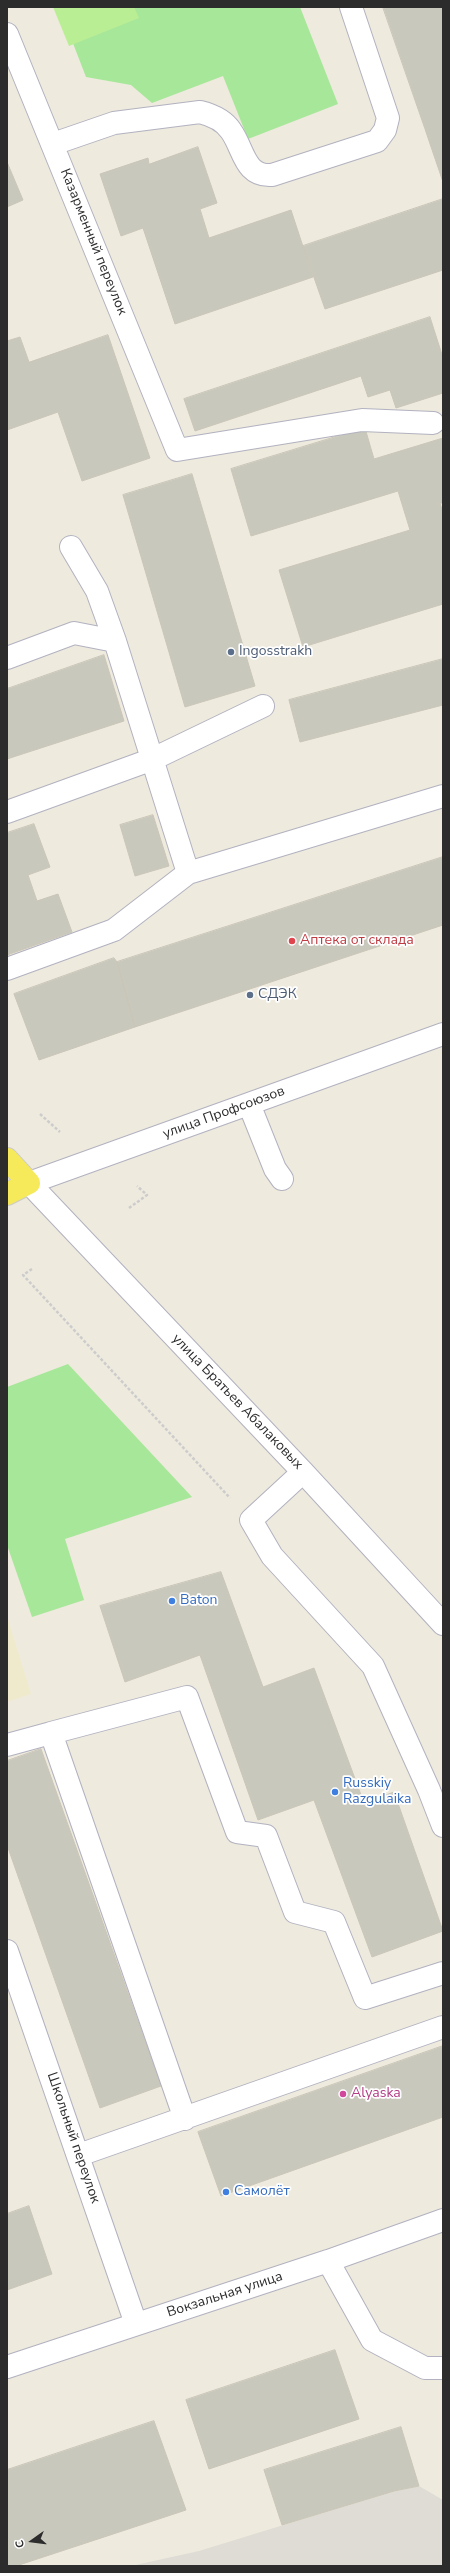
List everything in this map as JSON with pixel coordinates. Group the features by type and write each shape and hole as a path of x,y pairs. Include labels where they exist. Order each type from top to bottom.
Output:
{"main road":[{"path":"7,1159 29,1184"},
{"name":"улица Профсоюзов","path":"7,1194 29,1184"}],"street":[{"path":"53,144 114,123 200,112 223,122 231,130 248,165 255,173 272,175 377,141 385,130 388,118 351,7"},
{"name":"Казарменный переулок","path":"7,34 177,450 362,420 433,423"},
{"path":"71,547 97,591 115,641 154,759 188,873"},
{"path":"7,658 74,633 115,641"},
{"path":"7,812 154,759 263,706"},
{"path":"7,969 114,930 188,873 443,796"},
{"name":"улица Профсоюзов","path":"29,1184 443,1034"},
{"path":"249,1104 275,1169 282,1179"},
{"name":"улица Братьев Абалаковых","path":"29,1184 303,1472 443,1624"},
{"path":"303,1472 251,1520 272,1556 374,1666 429,1790 443,1826"},
{"path":"7,1745 50,1732 186,1697 237,1832 266,1836 295,1912 334,1922 365,1998 443,1973"},
{"path":"50,1732 185,2119"},
{"name":"Школьный переулок","path":"7,1951 79,2155 136,2324"},
{"path":"79,2155 185,2119 443,2027"},
{"name":"Вокзальная улица","path":"7,2367 328,2261 443,2220"},
{"path":"328,2261 372,2340 425,2368 443,2368"}],"path":[{"path":"40,1114 60,1132"},
{"path":"129,1208 147,1195 137,1186"},
{"path":"23,1275 32,1269"}],"shaded area":[{"path":"7,1616 31,1694 7,1702"},
{"path":"419,2486 443,2500 443,2566 131,2566 199,2551 394,2491"}],"green space":[{"path":"53,7 134,7 139,18 69,46"},
{"path":"59,7 300,7 338,104 248,139 223,76 152,103 131,85 86,77"},
{"path":"68,1364 192,1497 65,1539 84,1600 32,1617 7,1545 7,1387"}],"building":[{"path":"383,7 443,7 443,182 425,129"},
{"path":"198,147 217,203 200,209 209,238 291,210 313,277 175,324 143,228 121,236 100,174 148,158 149,164"},
{"path":"7,162 23,200 7,207"},
{"path":"443,199 443,270 325,309 303,246"},
{"path":"430,317 443,358 443,393 396,408 390,390 368,397 361,376 195,431 184,399"},
{"path":"108,335 150,458 82,481 58,412 7,430 7,341 20,337 29,362"},
{"path":"365,428 374,459 443,438 443,503 440,503 443,513 443,604 303,647 279,570 410,530 398,491 251,536 231,469"},
{"path":"192,474 255,686 185,707 123,495"},
{"path":"104,655 124,721 7,759 7,689"},
{"path":"443,659 443,705 300,742 289,700"},
{"path":"153,815 169,866 135,876 120,825"},
{"path":"34,824 50,867 28,875 37,901 58,894 72,932 7,955 7,833"},
{"path":"443,857 443,925 135,1027 117,962"},
{"path":"114,958 117,962 135,1027 39,1060 14,994"},
{"path":"221,1572 263,1687 314,1668 364,1803 394,1792 443,1931 372,1957 314,1800 258,1820 200,1655 125,1682 100,1606"},
{"path":"41,1749 161,2086 100,2108 7,1845 7,1761"},
{"path":"443,2046 443,2117 221,2196 198,2132"},
{"path":"29,2206 52,2274 7,2290 7,2214"},
{"path":"335,2350 359,2419 209,2469 186,2400"},
{"path":"154,2421 186,2510 16,2566 7,2566 7,2470"},
{"path":"401,2427 419,2486 394,2491 282,2525 264,2470"}],"place":[{"name":"Ingosstrakh","path":"231,652"},
{"name":"Аптека от склада","path":"292,941"},
{"name":"СДЭК","path":"250,995"},
{"name":"Baton","path":"172,1601"},
{"name":"Russkiy Razgulaika","path":"335,1792"},
{"name":"Alyaska","path":"343,2094"},
{"name":"Самолёт","path":"226,2192"}]}
